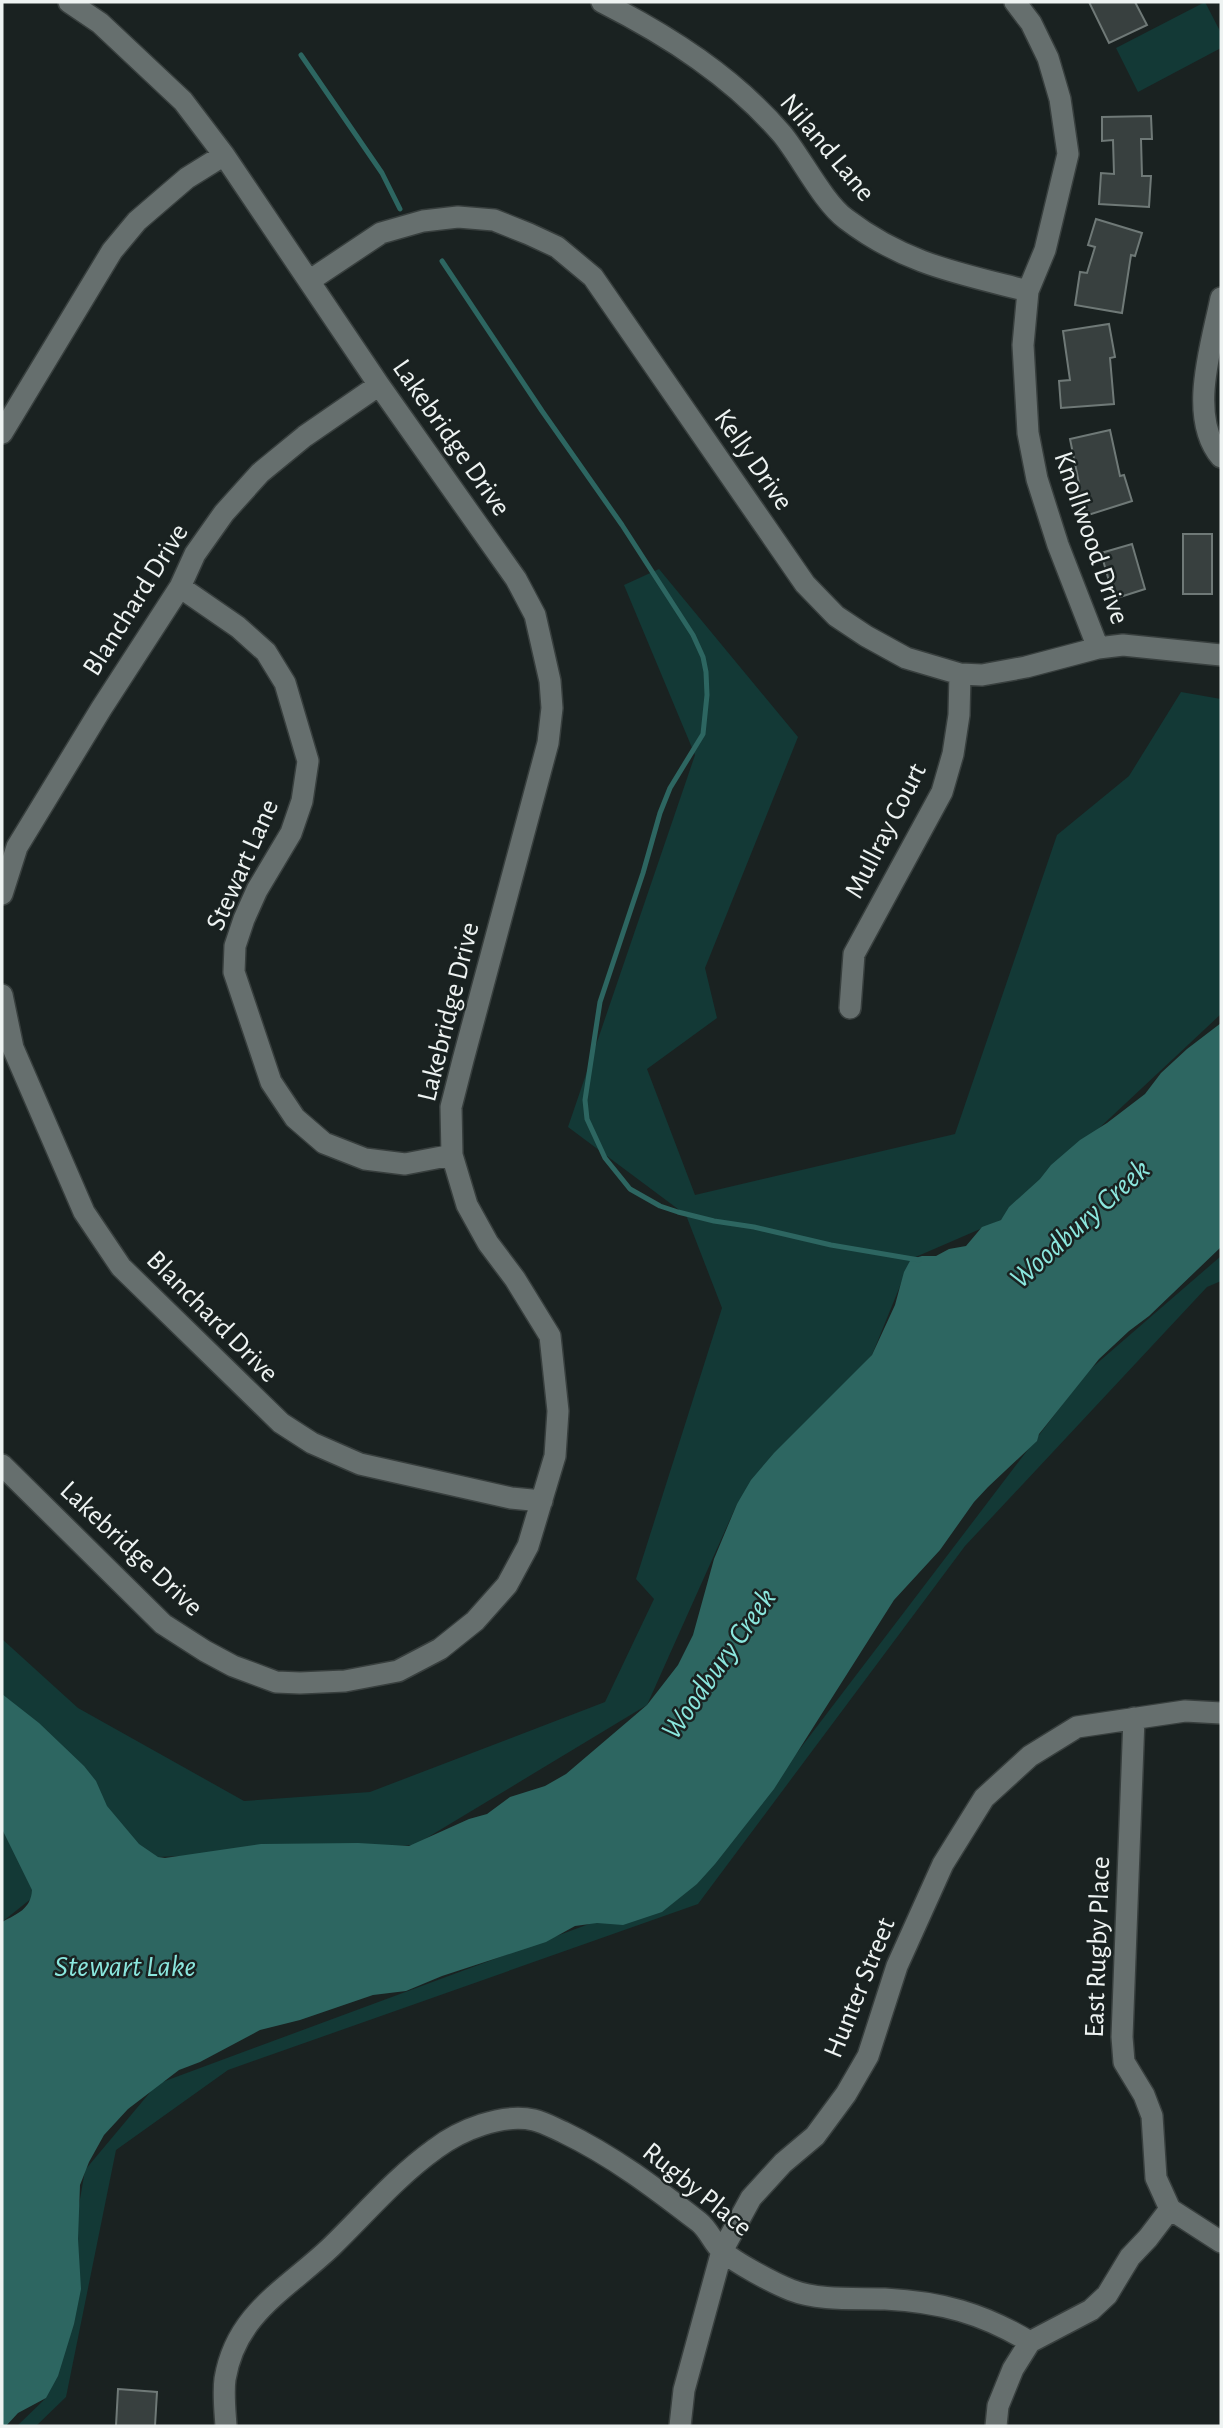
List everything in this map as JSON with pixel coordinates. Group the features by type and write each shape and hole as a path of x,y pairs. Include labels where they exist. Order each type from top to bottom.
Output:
{"street":[{"name":"Lakebridge Drive","path":"2,1465 163,1624 205,1651 233,1666 276,1682 300,1684 345,1681 398,1671 440,1649 475,1621 507,1585 528,1546 542,1501 555,1456 558,1411 550,1336 515,1279 488,1243 467,1205 452,1155 452,1107 548,743 552,708 550,681 535,615 516,579 379,385 224,155 183,101 100,23 69,2"},
{"name":"Niland Lane","path":"603,2 706,64 744,94 783,135 843,217 874,239 931,267 1028,291"},
{"name":"Knollwood Drive","path":"1015,2 1031,23 1048,58 1060,99 1068,153 1045,250 1028,291 1023,345 1028,433 1037,479 1058,545 1098,648"},
{"path":"2,433 112,251 137,221 166,196 187,178 224,155"},
{"name":"Kelly Drive","path":"309,281 381,233 424,221 458,218 495,220 557,247 593,277 805,583 836,616 866,636 906,658 960,674 982,675 1026,667 1098,648 1123,645 1211,654 1221,665"},
{"path":"1221,298 1205,379 1203,418 1212,446 1221,457"},
{"name":"Blanchard Drive","path":"2,894 17,847 101,709 180,587 195,554 224,513 260,473 305,436 379,385"},
{"name":"Stewart Lane","path":"180,587 238,627 266,652 285,683 308,761 302,801 290,833 257,890 235,946 234,972 271,1082 295,1118 324,1143 365,1159 405,1164 452,1155"},
{"name":"Mullray Court","path":"850,1009 854,954 942,792 953,754 959,715 960,674"},
{"name":"Blanchard Drive","path":"2,995 13,1048 84,1212 121,1266 281,1423 312,1443 360,1464 511,1498 542,1501"},
{"name":"Hunter Street","path":"680,2426 684,2390 722,2250 751,2198 783,2164 815,2136 846,2094 867,2056 897,1966 943,1864 984,1798 1030,1756 1077,1727 1185,1711 1221,1713"},
{"name":"East Rugby Place","path":"1134,1718 1122,2036 1124,2062 1144,2095 1152,2116 1156,2178 1170,2209"},
{"name":"Rugby Place","path":"226,2426 225,2380 233,2351 246,2325 264,2304 303,2273 382,2193 436,2148 463,2133 510,2118 534,2120 587,2144 650,2184 704,2226 722,2250 792,2291 830,2297 934,2304 967,2311 1003,2326 1030,2342"},
{"path":"996,2426 998,2406 1013,2369 1030,2342 1091,2310 1107,2295 1130,2258 1170,2209 1221,2242"}],"shaded area":[{"path":"1205,2 1221,33 1221,48 1138,92 1116,48"},
{"path":"659,569 798,737 705,968 717,1018 647,1069 695,1195 955,1134 1057,835 1129,776 1181,692 1221,699 1221,1014 1001,1220 911,1259 872,1355 737,1504 647,1705 415,1845 158,1857 32,1898 2,1922 2,1639 78,1708 244,1801 370,1792 605,1702 654,1599 636,1579 722,1308 686,1215 568,1127 695,755 624,585"},
{"path":"1221,1256 1221,1281 1207,1287 965,1546 698,1904 228,2070 116,2150 66,2397 36,2426 17,2426 46,2398 85,2170 157,2084 697,1884 1087,1372"}],"water":[{"name":"Stewart Lake","path":"1221,1023 1221,1247 1149,1316 1099,1359 1039,1434 1037,1441 974,1502 940,1550 894,1600 774,1789 715,1864 697,1884 662,1912 623,1925 597,1923 575,1926 546,1942 442,1976 406,1991 373,1995 300,2020 260,2030 200,2062 179,2070 128,2109 104,2135 80,2185 78,2239 81,2289 74,2324 58,2376 46,2398 18,2413 6,2426 2,2426 2,1922 26,1906 32,1890 2,1829 2,1694 39,1723 84,1766 96,1781 107,1806 139,1844 158,1857 261,1844 358,1843 409,1846 469,1819 487,1814 510,1797 545,1786 566,1774 647,1705 678,1665 693,1635 714,1559 737,1504 751,1480 774,1453 872,1355 895,1305 904,1272 911,1259 936,1256 949,1249 966,1246 982,1227 1001,1220 1009,1207 1040,1179 1051,1165 1080,1140 1145,1094 1161,1073"}],"building":[{"path":"1089,2 1135,2 1147,25 1109,43"},
{"path":"1151,116 1152,139 1141,139 1142,176 1151,176 1149,207 1099,204 1101,173 1114,174 1113,140 1102,141 1102,117"},
{"path":"1096,219 1142,233 1135,256 1131,255 1122,313 1075,305 1080,272 1087,273 1095,247 1088,245"},
{"path":"1109,324 1115,357 1110,358 1114,404 1061,408 1059,381 1070,380 1063,331"},
{"path":"1110,430 1120,476 1124,475 1132,501 1085,516 1077,489 1080,488 1070,439"},
{"path":"1183,534 1212,534 1212,594 1183,594"},
{"path":"1132,544 1145,589 1114,599 1101,553"},
{"path":"118,2389 157,2392 155,2426 116,2426"}],"waterway":[{"path":"301,55 382,173 400,209"},
{"path":"442,261 622,525 693,635 703,657 706,672 707,695 703,734 670,788 660,813 600,1002 585,1100 587,1119 605,1158 630,1189 660,1206 678,1212 831,1245 919,1260"}],"water label":[{"name":"Woodbury Creek","path":"1080,1224"},
{"name":"Woodbury Creek","path":"719,1664"}]}
